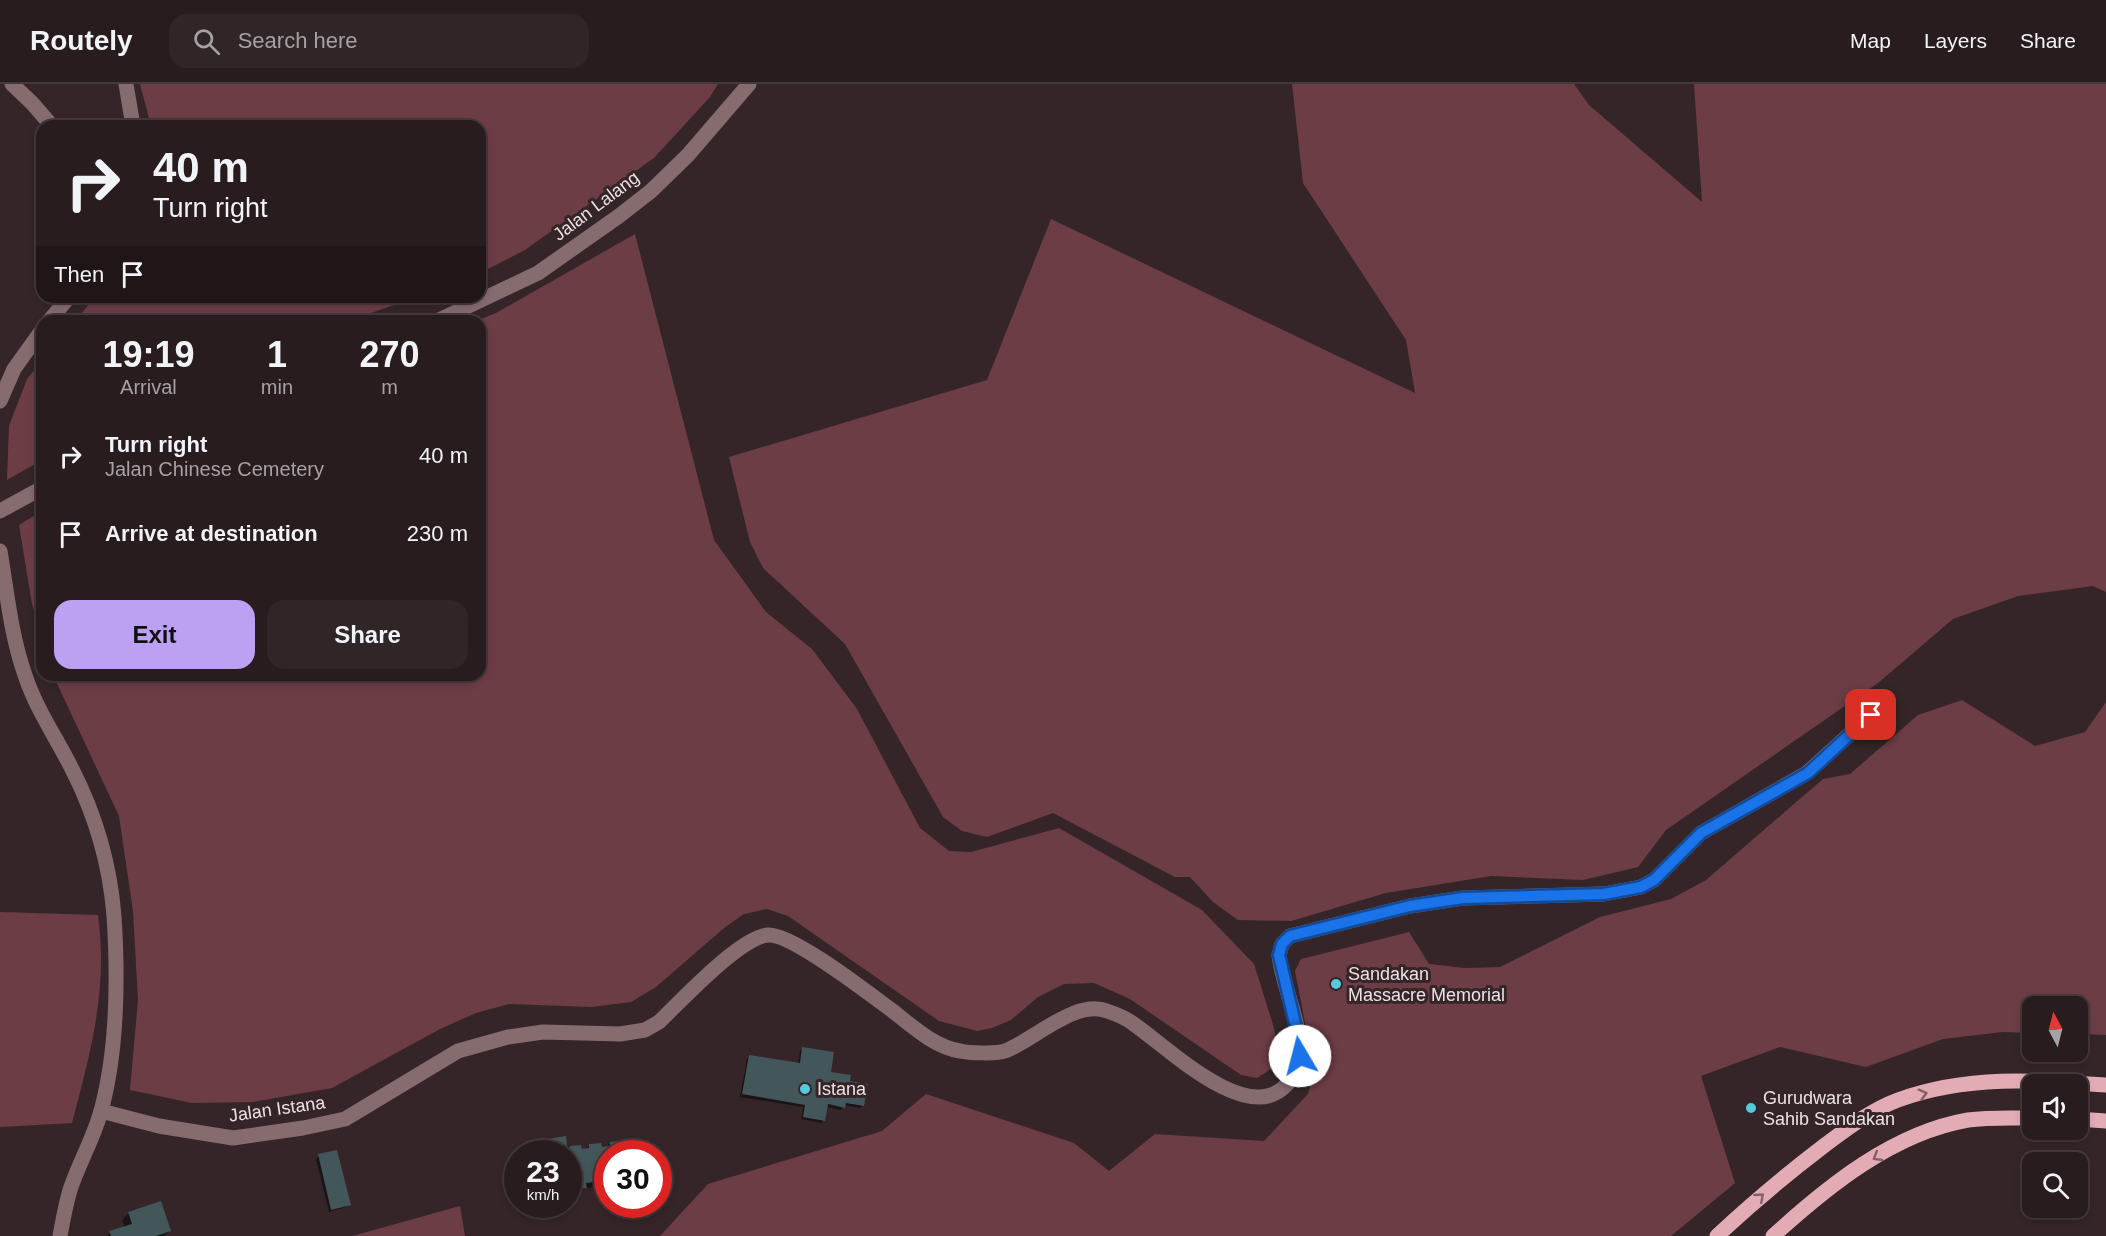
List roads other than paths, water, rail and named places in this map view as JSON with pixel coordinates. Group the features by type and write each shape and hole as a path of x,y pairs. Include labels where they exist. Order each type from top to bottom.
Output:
{"main road":[{"path":"1716,1236 1788,1173 1833,1139 1866,1115 1899,1100 1966,1084 2004,1080 2106,1085"},
{"path":"1773,1236 1839,1182 1878,1156 1922,1133 1968,1120 2022,1118"},
{"path":"2088,1120 2106,1121"}],"street":[{"path":"12,84 47,120"},
{"path":"126,84 132,120"},
{"name":"Jalan Lalang","path":"486,298 538,273 619,216 651,190 688,155 749,84"},
{"path":"54,315 64,303"},
{"name":"Jalan Lalang","path":"450,315 475,303"},
{"path":"0,401 14,369 36,338"},
{"path":"0,511 36,491"},
{"path":"0,551 17,648 25,676 40,713 72,769 87,801 102,848 114,916 116,987 112,1042 101,1111 71,1189 60,1236"},
{"name":"Jalan Istana","path":"101,1111 159,1126 234,1138 345,1119 458,1051 508,1037 543,1032 620,1034 645,1030 659,1022 742,947 767,935 777,936 841,972 928,1038 959,1051 1003,1052 1079,1010 1105,1010 1134,1023 1188,1067 1235,1092 1263,1098 1277,1094 1290,1081 1300,1056 1298,1036 1279,955 1282,944 1290,936 1410,906 1463,898 1604,894 1641,887 1654,880 1701,833 1808,773 1886,701"}],"place":[{"name":"Sandakan Massacre Memorial","path":"1336,984"},
{"name":"Istana","path":"805,1089"},
{"name":"Gurudwara Sahib Sandakan","path":"1751,1108"}]}
